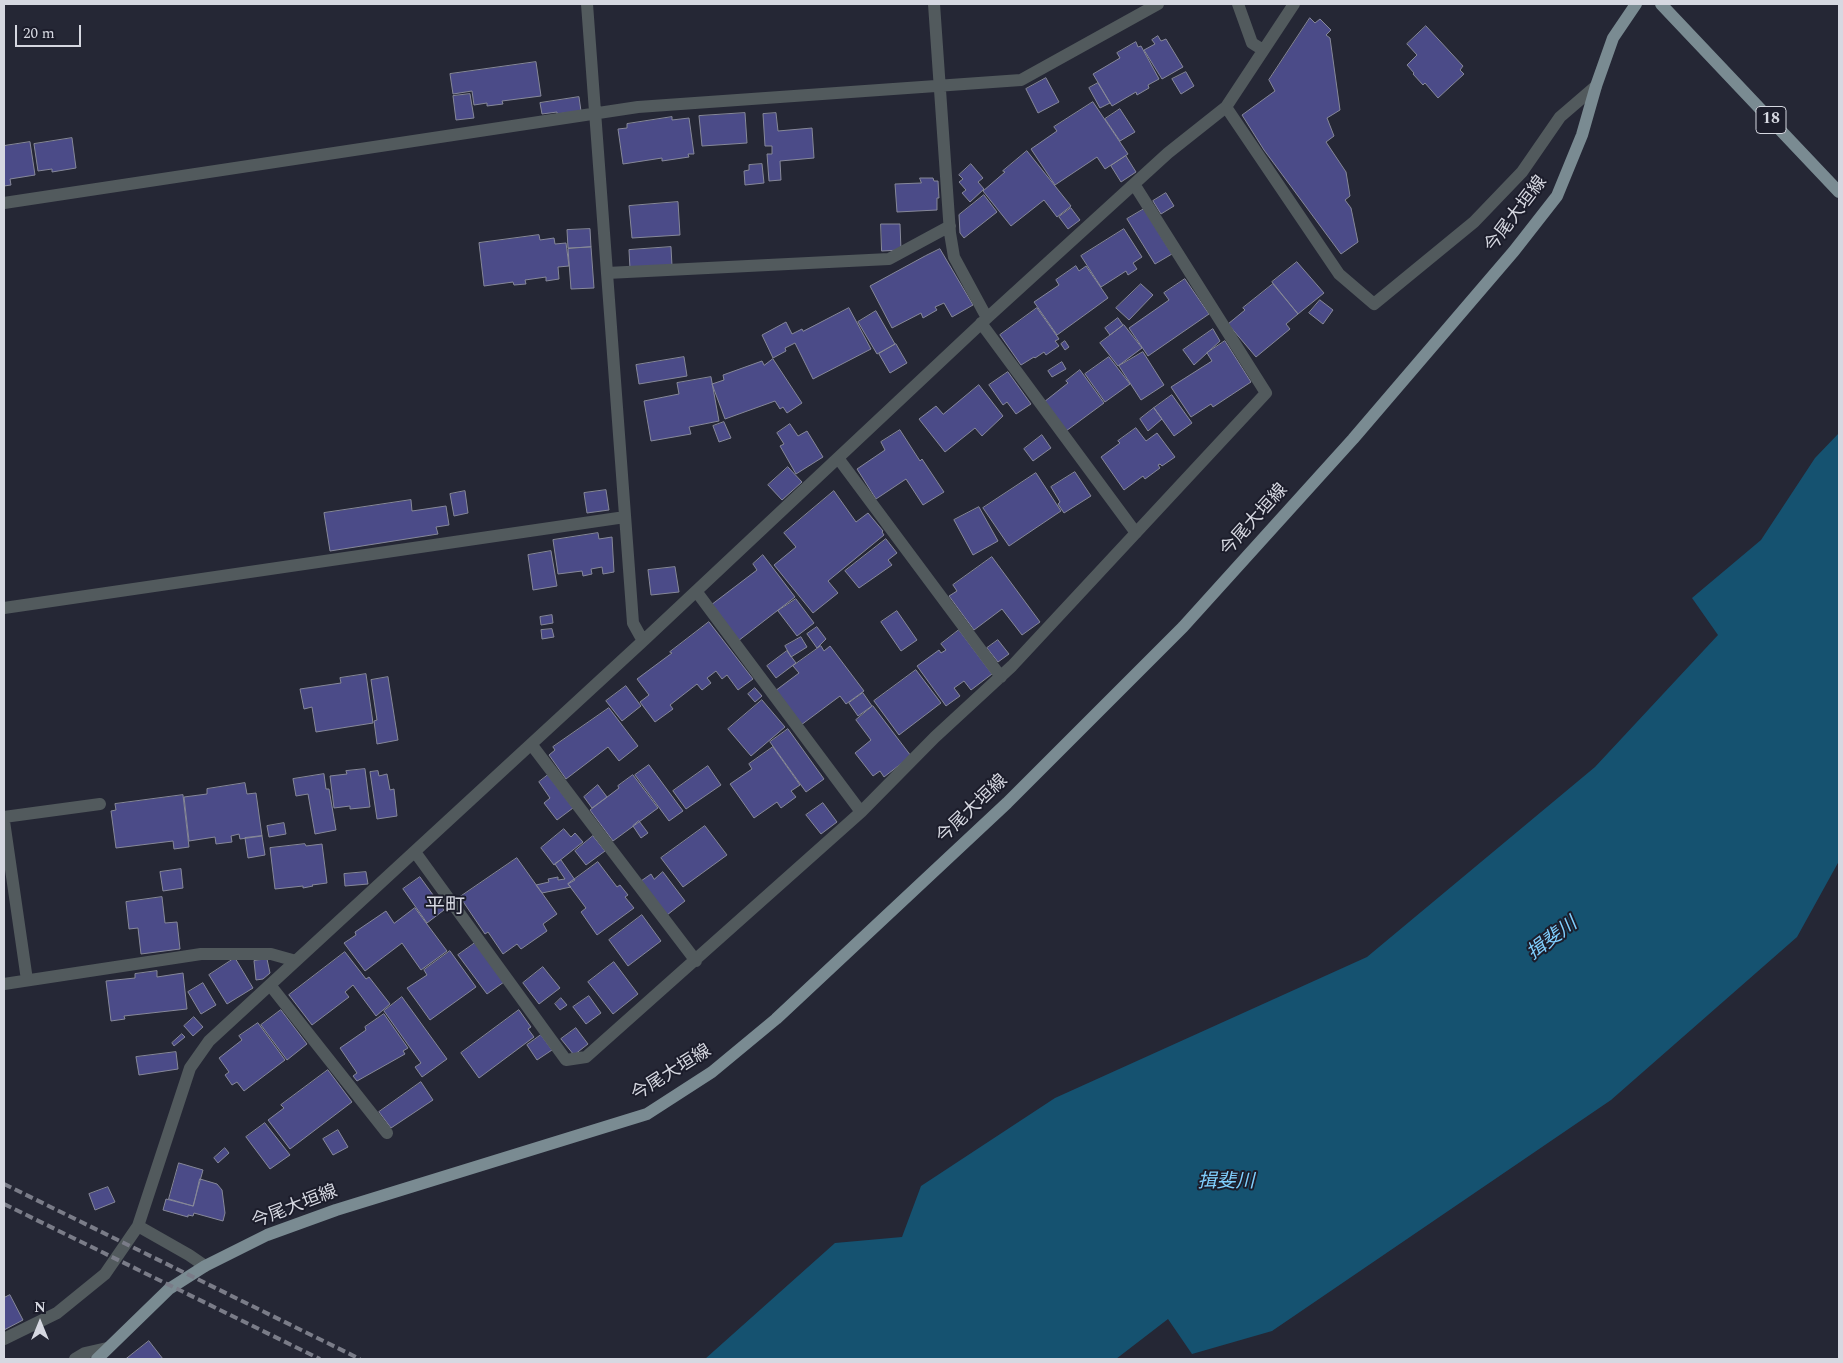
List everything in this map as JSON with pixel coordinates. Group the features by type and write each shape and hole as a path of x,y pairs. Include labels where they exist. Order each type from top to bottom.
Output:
{"main road":[{"name":"今尾大垣線","path":"97,1359 169,1289 205,1266 267,1235 336,1210 647,1114 712,1072 776,1019 1007,803 1183,627 1353,439 1514,251 1557,196 1582,135 1596,86 1613,38 1636,4"},
{"name":"18","path":"1661,4 1839,192"}],"street":[{"path":"587,4 633,623 643,641"},
{"path":"934,4 950,226 954,257 984,320 1136,533"},
{"path":"4,203 638,107 941,84 1021,80 1158,4"},
{"path":"1238,4 1252,43 1264,50"},
{"path":"4,1339 57,1313 105,1274 138,1226 190,1068 209,1041 643,641 984,320 1168,153 1226,107 1294,4"},
{"path":"1226,107 1339,274 1374,304 1474,222 1522,172 1560,117 1596,86"},
{"path":"415,852 566,1060 586,1057 861,812 935,737 1000,677 1266,393 1134,184"},
{"path":"607,273 889,259 950,226"},
{"path":"838,458 1000,677"},
{"path":"4,608 625,517"},
{"path":"696,591 861,812"},
{"path":"531,744 696,961"},
{"path":"4,817 100,804"},
{"path":"4,821 27,980"},
{"path":"4,984 202,954 271,954 296,961"},
{"path":"270,985 387,1133"},
{"path":"138,1226 190,1255 205,1266"},
{"path":"74,1359 86,1353 107,1348"}],"water":[{"name":"揖斐川","path":"1839,433 1839,861 1797,937 1611,1100 1272,1331 1192,1354 1168,1319 1116,1359 705,1359 835,1243 902,1237 921,1186 1055,1098 1367,957 1595,767 1718,635 1692,598 1761,540 1815,458"}],"building":[{"path":"1310,18 1315,23 1320,19 1331,30 1326,35 1330,38 1340,110 1327,118 1334,136 1326,142 1346,172 1350,196 1345,200 1351,208 1358,242 1341,254 1264,150 1242,115 1275,91 1269,80"},
{"path":"1426,26 1463,66 1460,70 1464,74 1438,98 1425,83 1423,85 1407,65 1417,55 1407,44"},
{"path":"1158,36 1161,41 1166,39 1183,67 1162,79 1144,50 1155,44 1152,40"},
{"path":"1136,42 1138,47 1141,46 1159,79 1148,85 1149,88 1137,95 1136,92 1112,106 1093,74 1120,58 1117,53"},
{"path":"536,62 541,96 502,101 503,104 487,106 487,103 474,105 472,91 453,94 450,74"},
{"path":"1186,72 1194,86 1181,94 1172,79"},
{"path":"1046,78 1059,102 1038,113 1026,89"},
{"path":"1098,83 1110,103 1100,108 1089,88"},
{"path":"470,94 474,118 456,120 453,96"},
{"path":"579,97 581,111 542,114 540,103"},
{"path":"1093,102 1128,154 1105,169 1097,157 1055,185 1031,149 1057,131 1054,127"},
{"path":"1120,109 1135,132 1120,141 1105,119"},
{"path":"745,113 747,143 702,146 699,116"},
{"path":"776,113 778,131 812,128 814,158 780,161 781,180 769,181 767,154 772,154 772,146 765,146 763,114"},
{"path":"672,117 672,120 689,118 694,154 688,154 689,157 662,161 662,158 623,164 618,129 627,128 627,124"},
{"path":"72,138 76,168 52,172 52,169 38,171 34,144"},
{"path":"30,142 35,175 10,179 11,185 4,186 4,146"},
{"path":"1027,151 1071,206 1057,217 1044,200 1011,226 983,191"},
{"path":"1126,156 1136,172 1121,182 1111,166"},
{"path":"762,164 764,183 745,185 744,171 749,170 749,165"},
{"path":"971,164 983,178 978,182 984,189 970,202 962,193 966,190 959,182 963,179 959,175"},
{"path":"920,178 933,178 934,181 938,181 939,198 937,198 937,210 897,212 895,184 921,183"},
{"path":"1166,193 1174,206 1161,214 1153,201"},
{"path":"984,195 997,212 964,238 960,233 959,215"},
{"path":"678,202 680,235 632,238 629,206"},
{"path":"1071,208 1080,220 1068,229 1059,217"},
{"path":"1144,209 1172,254 1155,264 1127,219"},
{"path":"881,224 900,224 901,250 882,251"},
{"path":"590,229 591,247 568,248 567,230"},
{"path":"1124,229 1142,257 1133,263 1137,269 1128,275 1126,271 1101,287 1081,256"},
{"path":"539,235 540,240 554,238 555,244 566,243 569,266 558,267 559,279 546,281 546,277 525,280 526,284 514,285 513,282 484,286 479,243"},
{"path":"591,247 594,288 571,289 568,249"},
{"path":"671,247 672,266 630,269 629,250"},
{"path":"940,249 973,305 952,317 944,303 935,307 937,310 923,318 921,313 892,328 870,286"},
{"path":"1297,262 1324,293 1298,314 1272,282"},
{"path":"1076,266 1079,271 1086,266 1108,298 1057,335 1034,302 1059,285 1056,280"},
{"path":"1185,279 1209,314 1148,356 1129,328 1169,300 1164,293"},
{"path":"1141,284 1153,295 1129,320 1116,308"},
{"path":"1273,284 1298,314 1286,324 1290,329 1256,357 1228,324 1245,310 1243,308"},
{"path":"1320,300 1333,310 1323,324 1309,313"},
{"path":"849,308 871,349 813,379 795,343 785,348 786,351 773,358 762,335 786,322 792,334 802,329 803,331"},
{"path":"1037,308 1059,339 1055,341 1059,346 1046,355 1044,352 1021,365 1000,335"},
{"path":"876,311 895,344 877,354 858,322"},
{"path":"1118,318 1123,325 1110,335 1105,328"},
{"path":"1124,325 1142,348 1118,366 1100,343"},
{"path":"1213,329 1220,341 1194,365 1183,350"},
{"path":"1065,341 1069,347 1065,350 1061,344"},
{"path":"1225,341 1251,382 1213,407 1211,404 1191,417 1171,387 1212,361 1207,353"},
{"path":"896,344 907,363 890,373 879,354"},
{"path":"1143,352 1164,385 1141,400 1119,366"},
{"path":"684,357 687,376 639,384 636,365"},
{"path":"1109,357 1130,384 1105,402 1085,374"},
{"path":"773,359 802,403 787,413 783,407 780,409 775,401 725,419 712,384 724,380 723,375 762,361 764,365"},
{"path":"1062,362 1066,369 1052,377 1048,371"},
{"path":"1080,370 1104,403 1066,431 1044,402 1068,383 1066,381"},
{"path":"1008,372 1031,404 1016,414 1007,402 1003,405 989,385"},
{"path":"711,377 719,421 689,427 691,434 651,441 644,401 679,394 677,383"},
{"path":"979,385 1003,416 982,436 975,428 945,452 919,419 936,406 943,414"},
{"path":"1172,395 1192,423 1174,436 1154,408"},
{"path":"1154,408 1162,419 1148,431 1140,419"},
{"path":"724,422 731,438 719,442 713,426"},
{"path":"790,424 798,436 807,431 823,457 796,474 780,446 784,444 777,433"},
{"path":"1136,428 1146,441 1157,433 1175,457 1162,466 1158,465 1160,468 1145,479 1143,476 1124,490 1101,457"},
{"path":"900,430 920,461 922,459 944,492 923,505 906,479 876,499 857,469 885,450 881,442"},
{"path":"1042,435 1051,448 1033,461 1024,449"},
{"path":"788,467 802,482 782,500 768,485"},
{"path":"1075,472 1091,496 1064,513 1051,487"},
{"path":"1036,473 1061,511 1009,546 983,508"},
{"path":"606,490 609,510 587,513 584,493"},
{"path":"465,491 468,513 454,516 450,494"},
{"path":"834,491 856,522 868,513 883,531 884,535 828,581 838,593 813,613 774,565 796,547 784,533"},
{"path":"411,500 412,511 446,506 449,525 436,527 438,534 330,551 324,513"},
{"path":"979,507 998,541 973,555 954,520"},
{"path":"598,533 599,539 612,537 614,572 603,574 602,567 591,569 592,574 583,576 582,571 558,574 553,540"},
{"path":"886,539 897,553 888,560 892,565 859,588 845,571"},
{"path":"551,551 557,586 533,590 528,555"},
{"path":"763,555 795,597 738,641 711,605 757,570 753,564"},
{"path":"992,557 1040,622 1022,635 1002,609 974,630 949,596 957,591 953,585"},
{"path":"675,567 679,592 651,595 648,570"},
{"path":"796,599 814,623 797,636 778,611"},
{"path":"897,611 917,640 901,651 881,622"},
{"path":"552,615 553,623 541,625 540,617"},
{"path":"709,622 753,679 738,690 727,675 722,679 716,671 707,678 711,683 702,690 697,684 670,705 673,709 655,722 640,702 649,695 637,679"},
{"path":"817,627 826,639 817,648 807,634"},
{"path":"552,629 554,637 542,639 541,630"},
{"path":"959,630 992,674 971,690 964,681 954,688 960,696 946,706 917,666 939,650 941,653 946,650 941,644"},
{"path":"801,637 807,647 791,657 785,646"},
{"path":"998,640 1009,654 998,662 987,648"},
{"path":"821,646 824,651 830,646 864,691 846,704 840,696 801,725 775,691 799,673 793,666"},
{"path":"787,651 796,663 776,678 767,666"},
{"path":"916,670 941,703 899,735 874,701"},
{"path":"366,674 373,723 316,732 312,707 304,709 300,689 341,683 340,678"},
{"path":"388,677 398,740 377,744 374,721 377,720 371,680"},
{"path":"626,686 641,706 622,721 606,701"},
{"path":"755,688 762,696 755,702 748,694"},
{"path":"863,693 872,706 858,716 849,703"},
{"path":"762,700 785,727 751,756 728,729"},
{"path":"873,706 911,756 884,777 880,771 873,776 855,753 871,740 856,720"},
{"path":"609,708 638,746 619,761 608,747 566,779 549,755 555,750 553,747"},
{"path":"788,729 824,779 806,792 770,742"},
{"path":"773,747 800,785 791,791 796,797 781,808 777,802 754,818 730,784 752,769 749,764"},
{"path":"649,765 683,811 669,821 635,775"},
{"path":"708,766 721,785 686,809 673,791"},
{"path":"365,769 370,807 350,809 350,806 334,808 330,776 347,774 346,771"},
{"path":"378,771 379,776 387,774 390,790 394,789 397,816 377,819 370,772"},
{"path":"324,774 326,789 329,789 336,830 315,834 308,794 296,796 293,779"},
{"path":"548,775 573,808 557,820 544,803 550,798 539,782"},
{"path":"633,775 658,808 613,841 590,810"},
{"path":"245,783 247,794 256,793 262,836 240,839 239,834 231,836 232,842 216,844 215,837 189,841 184,797 207,794 207,789"},
{"path":"598,785 607,797 592,808 584,797"},
{"path":"183,795 189,847 174,849 173,841 116,848 111,811 116,810 115,804"},
{"path":"823,803 837,822 821,834 806,815"},
{"path":"639,821 648,833 641,838 633,826"},
{"path":"284,823 286,834 269,837 267,826"},
{"path":"705,826 727,855 683,887 661,858"},
{"path":"564,829 571,837 575,833 583,842 554,865 541,848"},
{"path":"262,836 265,855 248,858 245,838"},
{"path":"593,836 605,851 586,865 575,851"},
{"path":"305,844 306,846 322,844 327,883 303,888 303,886 275,889 270,848"},
{"path":"517,858 557,914 543,924 547,931 521,949 517,944 503,954 488,932 485,934 460,897"},
{"path":"561,860 575,880 568,884 571,887 542,893 536,885 549,882 548,879 558,877 558,880 565,879 555,864"},
{"path":"598,862 617,887 620,885 628,895 625,897 634,908 597,935 581,912 586,908 568,884"},
{"path":"181,869 183,888 163,891 160,872"},
{"path":"366,872 368,884 345,886 344,874"},
{"path":"663,872 685,901 667,915 641,881 651,874 654,879"},
{"path":"420,877 444,910 427,923 403,889"},
{"path":"162,897 165,923 177,922 180,949 141,954 138,928 129,929 126,902"},
{"path":"415,908 447,951 421,970 402,943 365,971 344,943 356,935 355,932 386,911 394,923"},
{"path":"642,915 661,941 628,966 609,940"},
{"path":"475,943 504,982 487,994 458,955"},
{"path":"450,951 476,987 430,1020 407,988 427,975 424,970"},
{"path":"345,952 366,979 369,977 390,1004 376,1016 353,985 345,992 349,997 312,1025 289,995"},
{"path":"235,958 253,988 227,1004 209,975"},
{"path":"267,959 270,973 263,979 256,980 254,961"},
{"path":"614,962 638,994 613,1014 588,982"},
{"path":"543,967 560,988 539,1004 523,983"},
{"path":"157,971 157,977 183,973 187,1009 124,1016 125,1019 111,1021 106,981 135,978 135,974"},
{"path":"203,983 216,1005 201,1014 188,992"},
{"path":"589,996 601,1013 586,1024 573,1007"},
{"path":"402,997 447,1059 422,1077 415,1067 421,1063 384,1011"},
{"path":"561,998 567,1005 560,1010 555,1004"},
{"path":"281,1010 307,1044 287,1060 261,1025"},
{"path":"519,1010 531,1027 528,1029 534,1037 479,1078 461,1053"},
{"path":"384,1014 408,1048 403,1051 405,1054 357,1081 353,1076 357,1073 340,1048 366,1030 365,1027"},
{"path":"194,1017 203,1027 193,1036 184,1026"},
{"path":"258,1023 285,1060 244,1091 237,1082 232,1085 225,1075 229,1072 219,1058 242,1040 239,1036"},
{"path":"576,1028 588,1044 574,1055 561,1039"},
{"path":"182,1034 185,1037 174,1046 172,1043"},
{"path":"541,1035 552,1050 537,1060 527,1045"},
{"path":"176,1052 178,1069 139,1075 136,1057"},
{"path":"328,1070 352,1102 290,1149 268,1120 284,1108 281,1105"},
{"path":"421,1082 433,1100 391,1128 379,1112"},
{"path":"265,1123 290,1155 270,1169 246,1137"},
{"path":"338,1130 348,1147 333,1155 323,1139"},
{"path":"225,1148 229,1153 218,1163 214,1158"},
{"path":"179,1163 203,1170 193,1206 169,1199"},
{"path":"200,1179 217,1184 222,1190 225,1213 223,1221 194,1213 193,1216 188,1215 188,1217 163,1210 166,1199 193,1206"},
{"path":"108,1187 115,1202 95,1210 89,1194"},
{"path":"10,1295 23,1320 4,1330 4,1298"},
{"path":"149,1341 163,1359 126,1359"}],"railway":[{"path":"4,1184 360,1359"},
{"path":"4,1204 320,1359"}],"district":[{"name":"平町","path":"445,908"}]}
